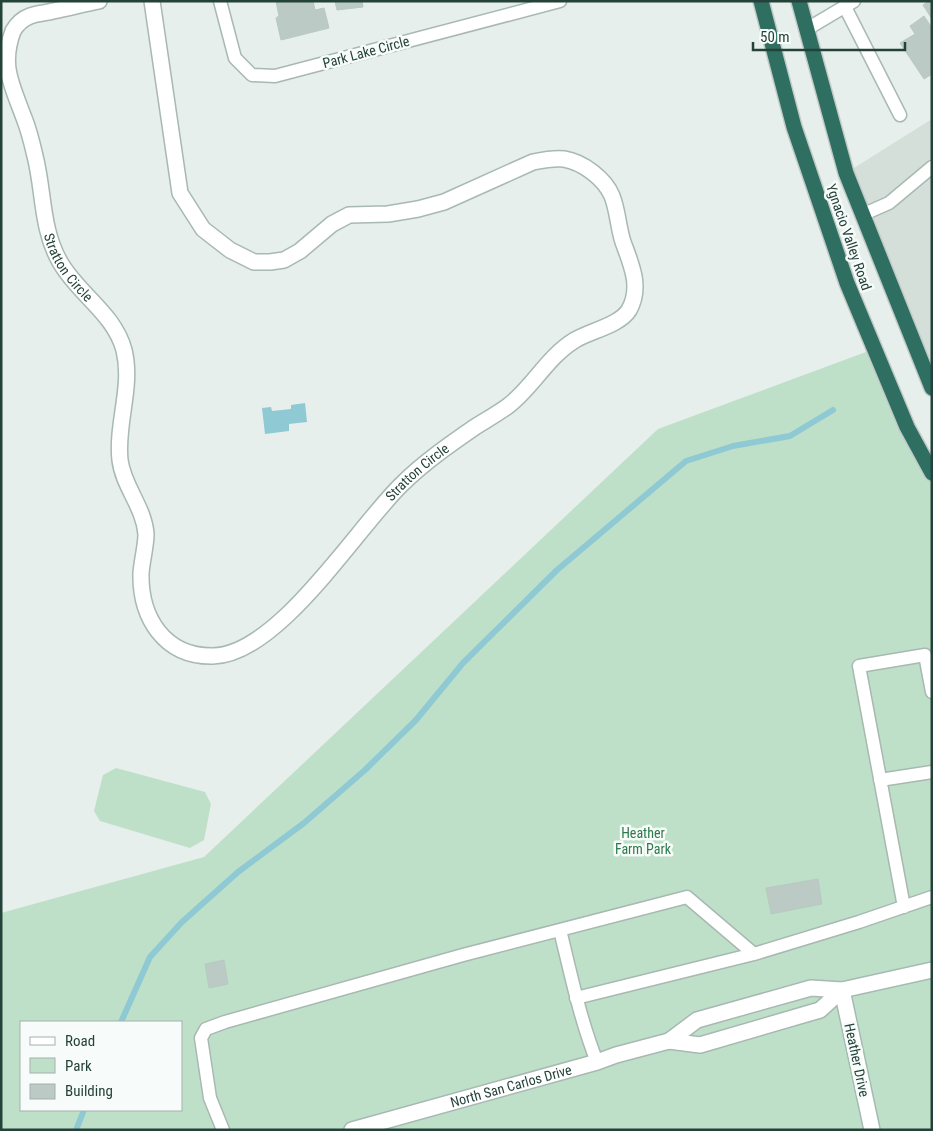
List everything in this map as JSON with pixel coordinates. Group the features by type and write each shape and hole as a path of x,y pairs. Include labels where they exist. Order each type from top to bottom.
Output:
{"highway":[{"name":"Ygnacio Valley Road","path":"761,1 794,127 847,283 912,436 932,473"},
{"name":"Ygnacio Valley Road","path":"799,1 846,174 864,214 932,388"},
{"path":"912,436 932,451"}],"street":[{"name":"Stratton Circle","path":"99,1 27,16 17,24 7,39 2,56 2,70 25,119 36,162 45,222 52,246 61,266 107,317 123,346 126,360 126,384 120,462 126,481 141,512 146,534 141,570 142,589 152,625 164,638 178,648 197,655 212,657 228,655 242,649 286,618 387,498 407,479 439,452 511,404 553,357 575,340 624,316 630,308 635,285 634,271 623,241 611,194 602,180 575,162 564,159 533,162 444,202 418,209 388,214 349,215 332,224 300,251 284,260 254,262 230,250 203,229 180,193 152,1"},
{"name":"North San Carlos Drive","path":"352,1130 669,1041 697,1020 811,988 842,990 932,970"},
{"name":"North San Carlos Drive","path":"669,1041 700,1045 820,1010 842,990"},
{"name":"Heather Drive","path":"842,990 872,1130"}],"lane":[{"name":"Park Lake Circle","path":"220,1 235,58 252,75 275,76 560,1"},
{"path":"807,29 850,4 900,115"},
{"path":"864,214 889,203 932,167"},
{"path":"904,907 859,666 925,655 932,692"},
{"path":"880,780 932,772"},
{"path":"223,1130 210,1098 201,1038 206,1029 225,1022 444,961 686,897 754,954"},
{"path":"576,998 754,954 932,897"},
{"path":"560,930 586,1036 596,1062"}],"shaded area":[{"path":"932,119 932,387 846,173"}],"green space":[{"name":"Heather Farm Park","path":"874,349 932,473 932,1130 1,1130 1,913 204,857 658,429"},
{"path":"116,768 205,792 211,804 204,840 190,848 100,821 94,811 103,775"}],"water":[{"path":"305,403 307,422 289,424 289,431 265,434 262,408 271,407 272,411 291,409 291,405"}],"building":[{"path":"276,1 313,1 315,10 324,8 329,28 281,40 276,18 279,16"},
{"path":"335,1 362,1 363,7 337,10"},
{"path":"932,1 932,19 923,5"},
{"path":"924,16 932,28 932,48 929,50 932,51 932,74 924,79 900,43 915,34 910,26"},
{"path":"818,879 822,904 771,914 766,888"},
{"path":"224,960 228,984 209,988 205,964"}],"waterway":[{"path":"121,1021 150,957 182,922 238,872 304,823 365,770 416,720 463,663 557,570 686,461 733,446 790,436 833,410"},
{"path":"76,1130 84,1111"}]}
